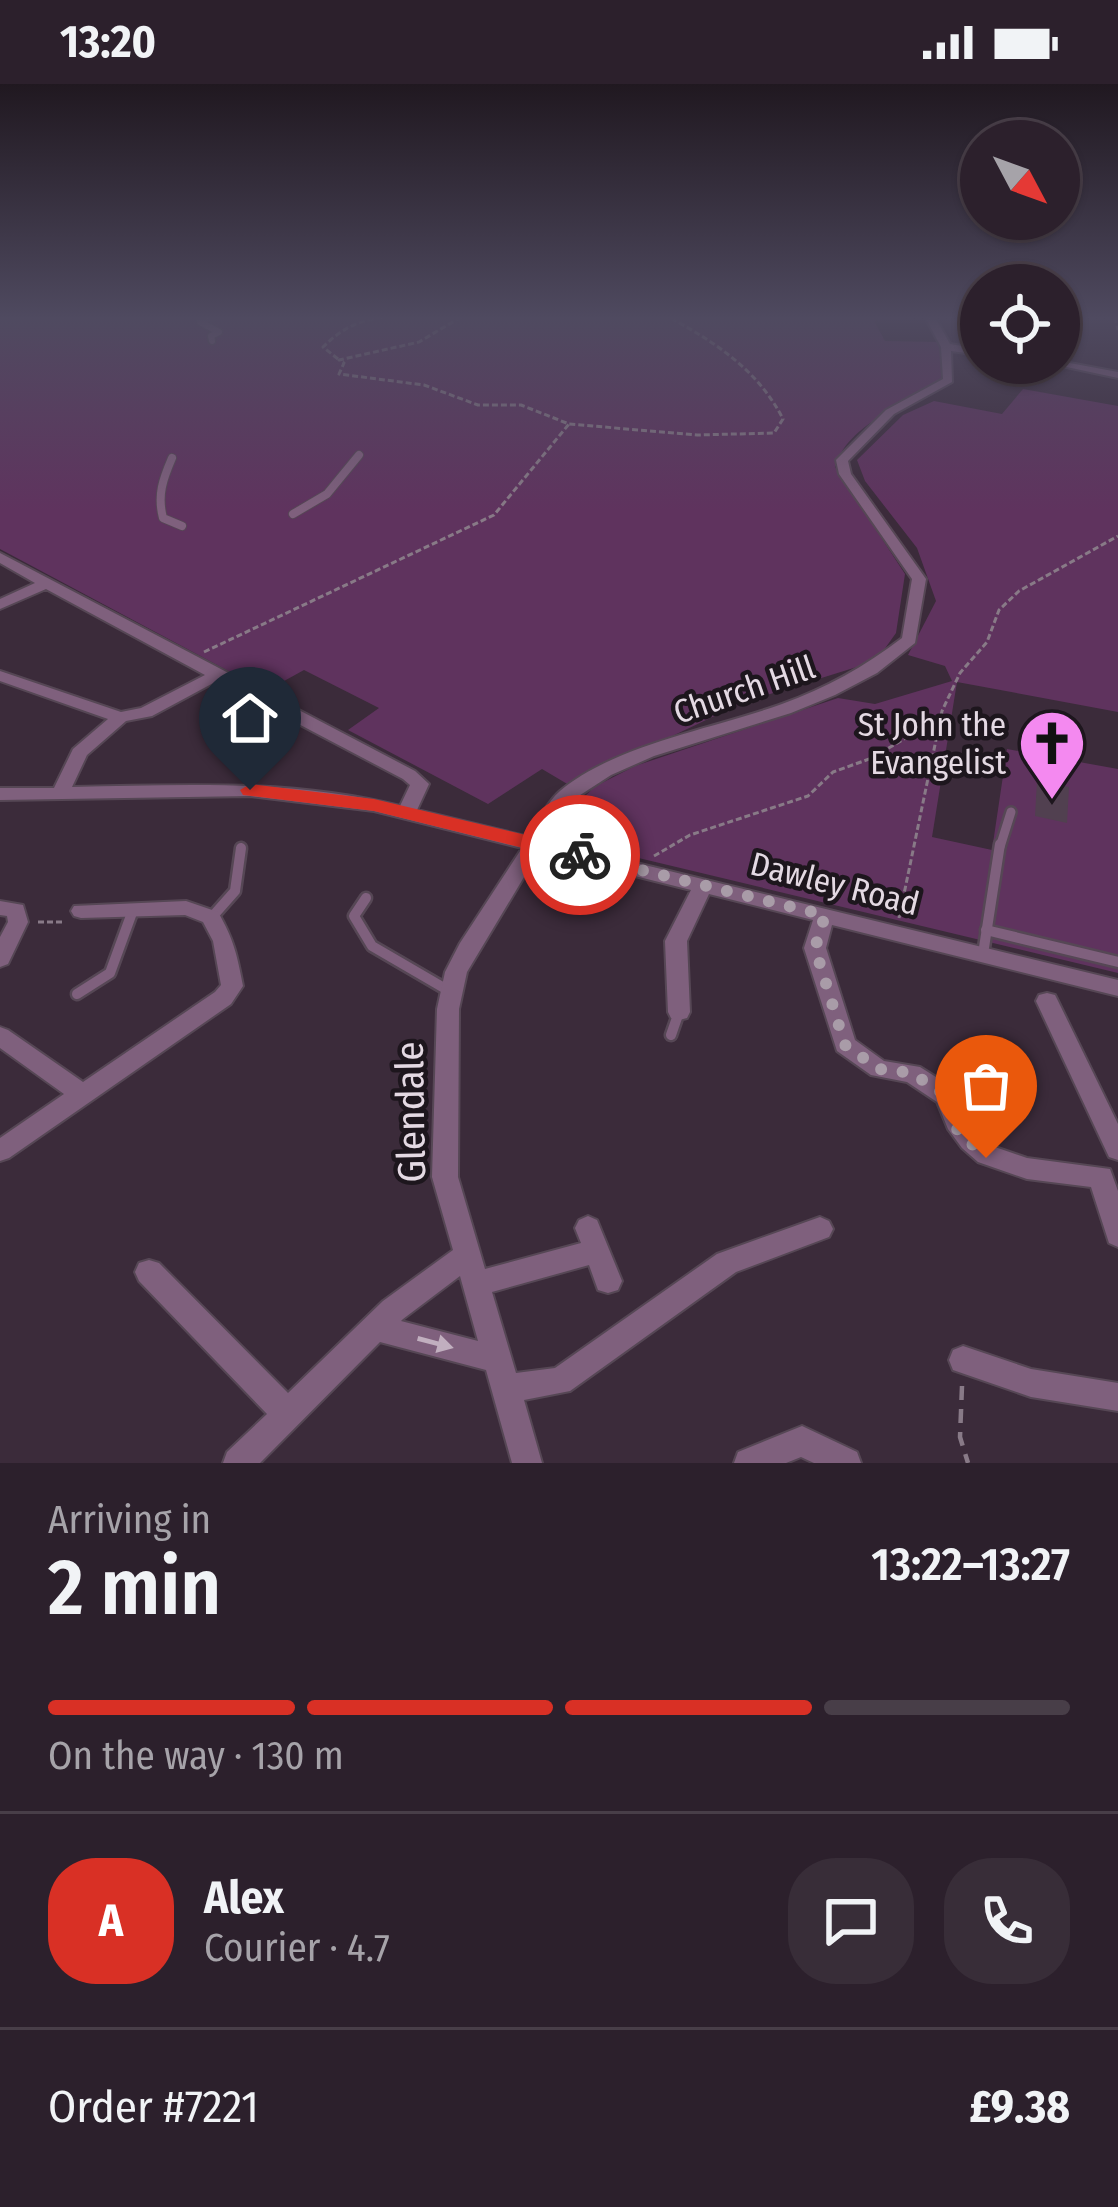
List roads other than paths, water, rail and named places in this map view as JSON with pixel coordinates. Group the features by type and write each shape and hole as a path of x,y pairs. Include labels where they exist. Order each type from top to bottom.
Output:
{"street":[{"name":"Church Hill","path":"536,844 564,797 589,778 692,736 812,702 862,677 909,640 919,579 845,474 842,460 890,412 946,381"},
{"path":"0,557 410,775 420,784 406,812"},
{"path":"0,604 46,583"},
{"path":"0,676 120,717 146,712 217,675"},
{"path":"61,792 79,753 120,717"},
{"name":"Dawley Road","path":"0,794 250,790 406,812 896,932 985,942 1118,988"},
{"name":"Glendale","path":"526,1463 445,1177 452,992 471,943 536,844"},
{"path":"679,1012 676,941 703,885"},
{"path":"0,1151 223,998 232,986 224,941 212,917 186,908 81,911"},
{"path":"0,959 9,915"},
{"path":"825,915 815,948 845,1045 879,1069 912,1073 947,1096 956,1128 986,1158 1101,1177"},
{"path":"1047,1000 1118,1153 1101,1177"},
{"path":"0,1036 82,1094"},
{"path":"1101,1177 1118,1235"},
{"path":"506,1389 560,1381 727,1263 820,1229"},
{"path":"238,1463 376,1328 471,1269 593,1240 608,1281"},
{"path":"148,1272 286,1412"},
{"path":"376,1328 495,1359"},
{"path":"963,1360 1031,1383 1118,1397"},
{"path":"749,1463 802,1441 846,1463"}],"lane":[{"path":"293,514 327,494 358,454"},
{"path":"172,458 158,489 159,505 163,518 182,526"},
{"path":"1011,812 985,942 1118,962"},
{"path":"212,917 235,891 241,848"},
{"path":"366,898 354,916 372,946 452,992"},
{"path":"77,994 110,973 133,910"},
{"path":"671,1035 679,1012"}],"place":[{"name":"St John the Evangelist","path":"1052,802"}]}
